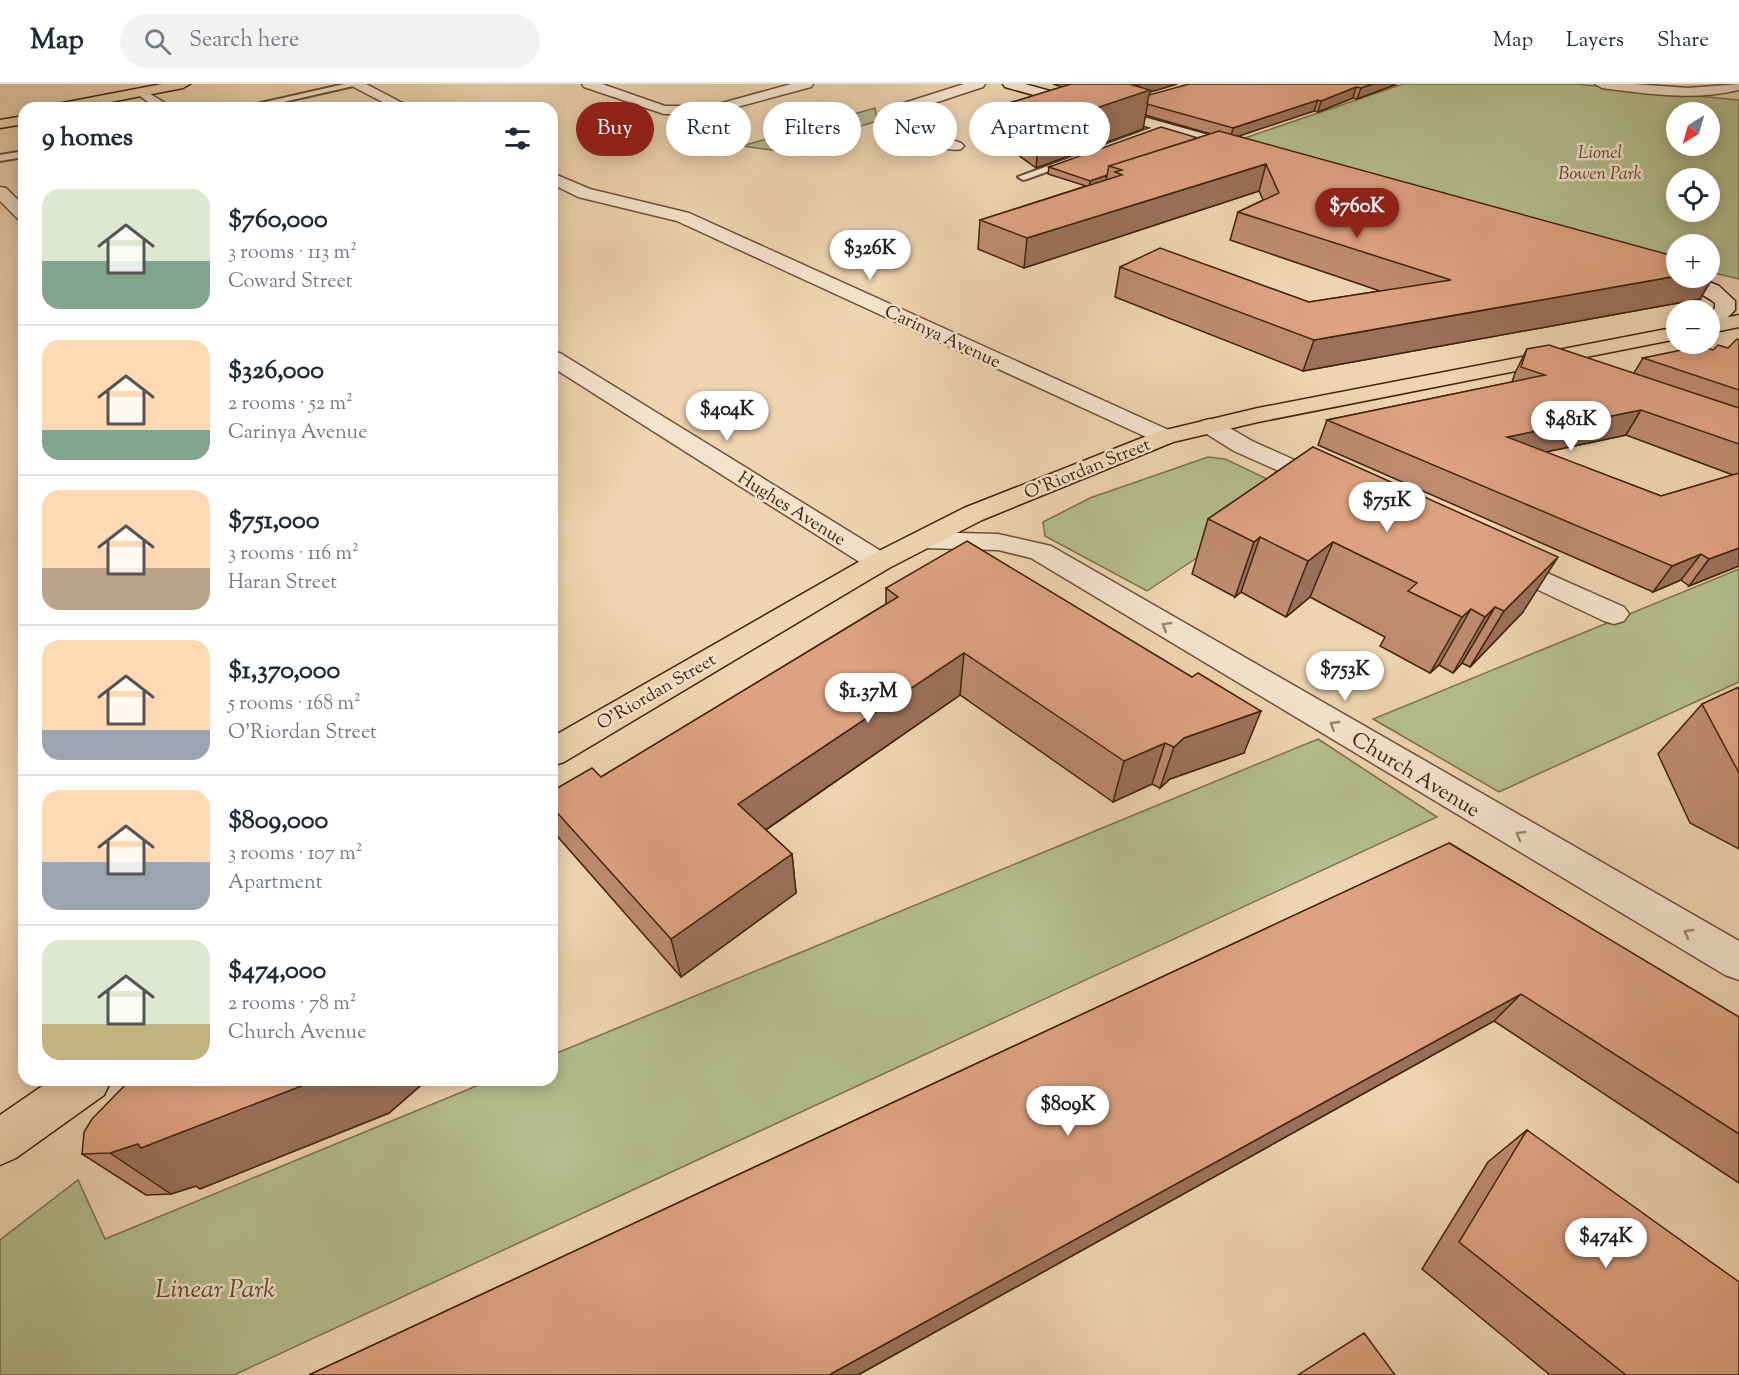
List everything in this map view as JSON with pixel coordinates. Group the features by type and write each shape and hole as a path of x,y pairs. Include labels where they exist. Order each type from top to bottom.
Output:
{"main road":[{"path":"88,102 183,84"},
{"path":"116,102 198,86"},
{"path":"0,119 18,115"},
{"path":"0,124 18,121"},
{"path":"1720,324 1739,321"},
{"name":"O'Riordan Street","path":"558,742 879,562 973,514 1165,437 1210,426 1666,335"},
{"path":"0,1142 80,1086"}],"street":[{"path":"356,84 393,102"},
{"path":"589,84 664,110 711,110 806,84"},
{"path":"916,102 978,84"},
{"path":"1010,84 1074,102"},
{"path":"1602,84 1685,92 1714,91 1739,86"},
{"path":"147,96 156,102"},
{"path":"1110,110 1128,104"},
{"path":"1110,112 1254,153"},
{"name":"Carinya Avenue","path":"558,181 584,193 683,217 1165,437"},
{"path":"0,192 18,209"},
{"path":"1720,285 1739,290"},
{"path":"1708,288 1725,301 1726,307 1720,316"},
{"path":"1540,360 1579,374"},
{"name":"Hughes Avenue","path":"558,362 879,562"},
{"path":"1210,426 1243,446 1350,494"},
{"name":"Church Avenue","path":"923,540 996,541 1041,552 1739,962"},
{"path":"1478,552 1614,614"}],"lane":[{"path":"272,102 356,84"},
{"path":"1023,177 1162,127"},
{"path":"1213,151 1229,146"},
{"path":"0,158 18,154"}],"green space":[{"name":"Lionel Bowen Park","path":"1403,84 1575,84 1739,100 1739,279 1720,274 1720,234 1666,234 1666,260 1236,141"},
{"path":"873,109 873,122 861,126 861,112"},
{"path":"763,140 763,149 751,147 751,143"},
{"path":"1208,457 1225,459 1282,486 1228,537 1147,591 1045,536 1043,522 1090,498"},
{"path":"1739,569 1739,682 1499,792 1373,719"},
{"name":"Linear Park","path":"1318,739 1437,817 234,1375 0,1375 0,1240 78,1180 105,1239 476,1086 558,1086 558,1053"}],"building":[{"path":"1071,84 1129,84 1150,90 1110,103 1012,102"},
{"path":"1189,84 1373,84 1361,88 1356,87 1321,101 1318,100 1233,128 1147,104 1149,95"},
{"path":"1161,127 1198,138 1109,166 1107,175 1090,181 1049,167 1080,156 1110,156 1110,145"},
{"path":"1219,131 1666,254 1666,278 1314,340 1120,267 1160,248 1309,302 1451,280 1238,212 1279,193 1266,164 1027,238 980,220 1122,175 1115,172 1122,170 1109,166"},
{"path":"1737,339 1739,340 1739,390 1643,358 1666,353 1720,354 1720,346 1728,348"},
{"path":"1549,345 1739,408 1739,444 1641,410 1507,437 1661,496 1739,473 1739,548 1709,559 1701,554 1672,566 1327,420 1545,375 1521,367 1527,349"},
{"path":"1313,447 1558,557 1504,611 1495,607 1485,617 1471,609 1462,617 1408,591 1417,583 1333,542 1308,561 1260,537 1254,542 1208,519"},
{"path":"967,541 1192,677 1198,673 1261,711 1184,738 1174,747 1165,743 1124,761 964,653 738,804 792,854 671,939 558,814 558,788 592,768 601,777 898,597 886,588"},
{"path":"1739,687 1739,773 1702,704"},
{"path":"1449,843 1739,1017 1739,1134 1521,994 829,1375 309,1375"},
{"path":"124,1086 301,1086 141,1148 138,1144 110,1153 82,1154 84,1132 92,1119"},
{"path":"1527,1130 1739,1282 1739,1375 1626,1375 1459,1242"},
{"path":"1364,1333 1395,1375 1298,1375"}]}
